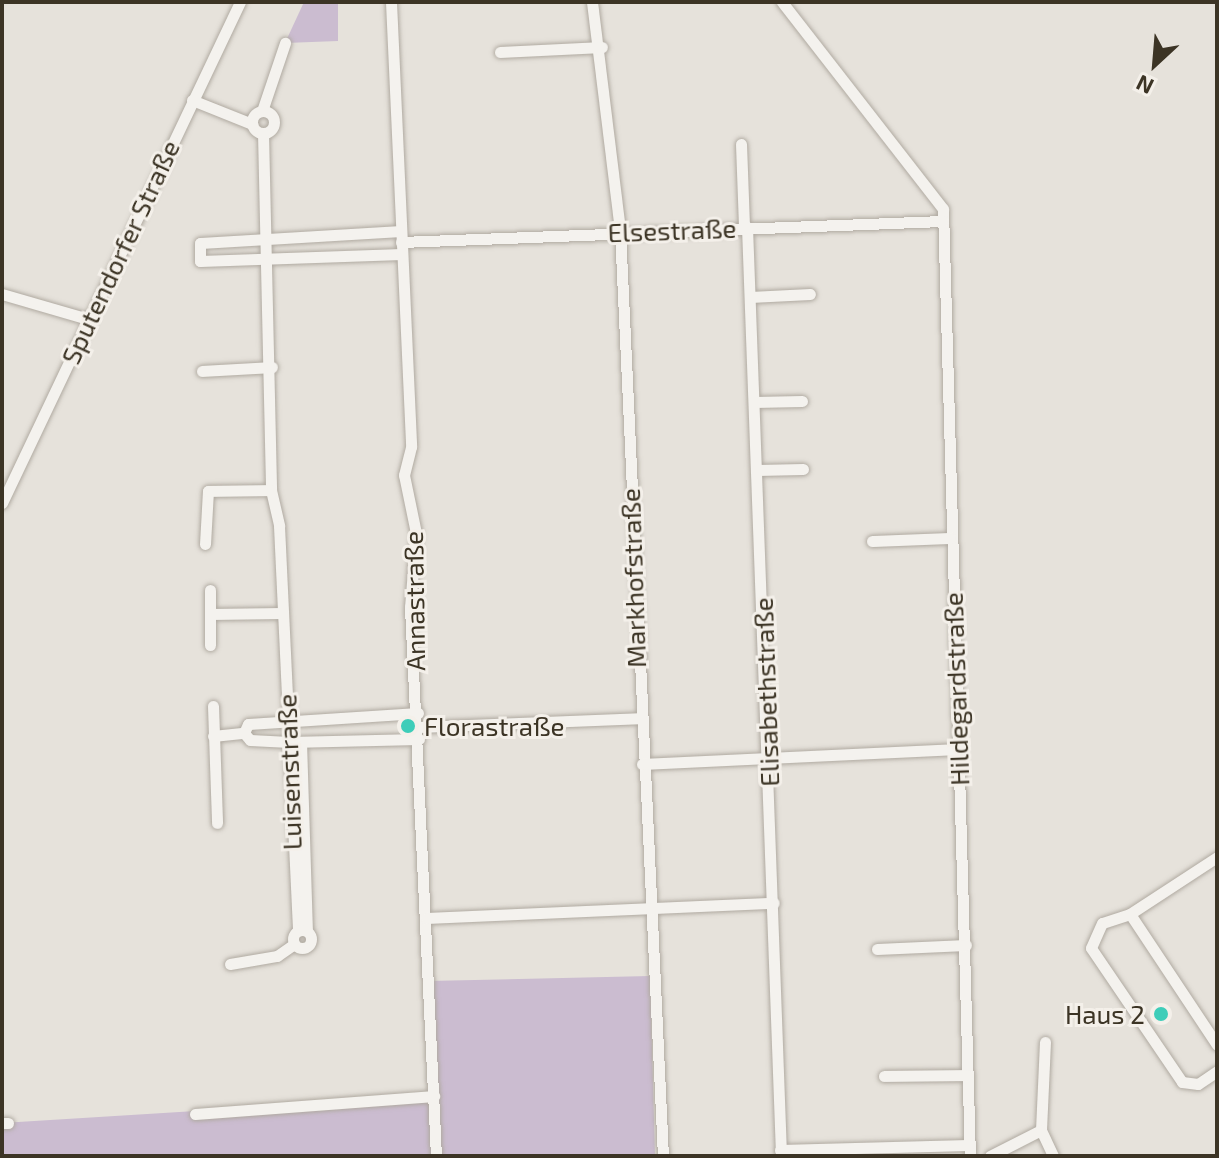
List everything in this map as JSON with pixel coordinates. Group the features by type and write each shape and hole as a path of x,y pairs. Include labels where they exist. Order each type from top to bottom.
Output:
{"street":[{"name":"Sputendorfer Straße","path":"2,503 240,2"},
{"name":"Annastraße","path":"391,2 411,447 404,475 416,533 410,607 418,713 436,1156"},
{"name":"Markhofstraße","path":"592,2 602,47 620,231 647,906 663,1156"},
{"path":"782,2 943,209 943,221"},
{"name":"Luisenstraße","path":"252,124 262,111 285,43"},
{"path":"500,52 602,47"},
{"path":"192,100 252,124 263,133"},
{"name":"Luisenstraße","path":"262,111 274,119 263,133 272,367 271,490 288,721 295,742 302,931 294,944"},
{"name":"Elisabethstraße","path":"741,144 774,903 780,1153"},
{"name":"Elsestraße","path":"401,242 269,237 200,243 200,261 269,259 401,242 620,231 943,221"},
{"name":"Hildegardstraße","path":"943,221 950,538 966,945 969,1150"},
{"path":"2,294 88,319"},
{"path":"750,297 810,294"},
{"path":"202,371 272,367"},
{"path":"754,402 802,401"},
{"path":"757,470 803,469"},
{"path":"205,544 208,491 271,490"},
{"path":"872,541 950,538"},
{"path":"210,590 210,645"},
{"path":"210,614 282,613"},
{"path":"213,706 217,823"},
{"path":"244,733 248,724 418,713"},
{"path":"244,733 250,740 295,742 639,718"},
{"path":"213,736 244,733"},
{"path":"642,764 958,749"},
{"path":"1217,857 1130,914 1102,923 1091,948 1182,1082 1198,1084 1217,1071"},
{"path":"426,918 647,906 774,903"},
{"path":"1130,914 1217,1045"},
{"path":"230,964 277,956 294,944 309,946 302,931"},
{"path":"877,949 966,945"},
{"path":"1045,1042 1041,1130 1053,1156"},
{"path":"884,1076 967,1075"},
{"path":"195,1114 434,1096"},
{"path":"990,1156 1041,1130"},
{"path":"780,1153 969,1150"}],"shaded area":[{"path":"304,2 338,2 338,41 285,43"},
{"path":"650,976 655,1156 2,1156 2,1123 434,1096 428,981"}],"place":[{"name":"Florastraße","path":"408,726"},
{"name":"Haus 2","path":"1161,1014"}]}
